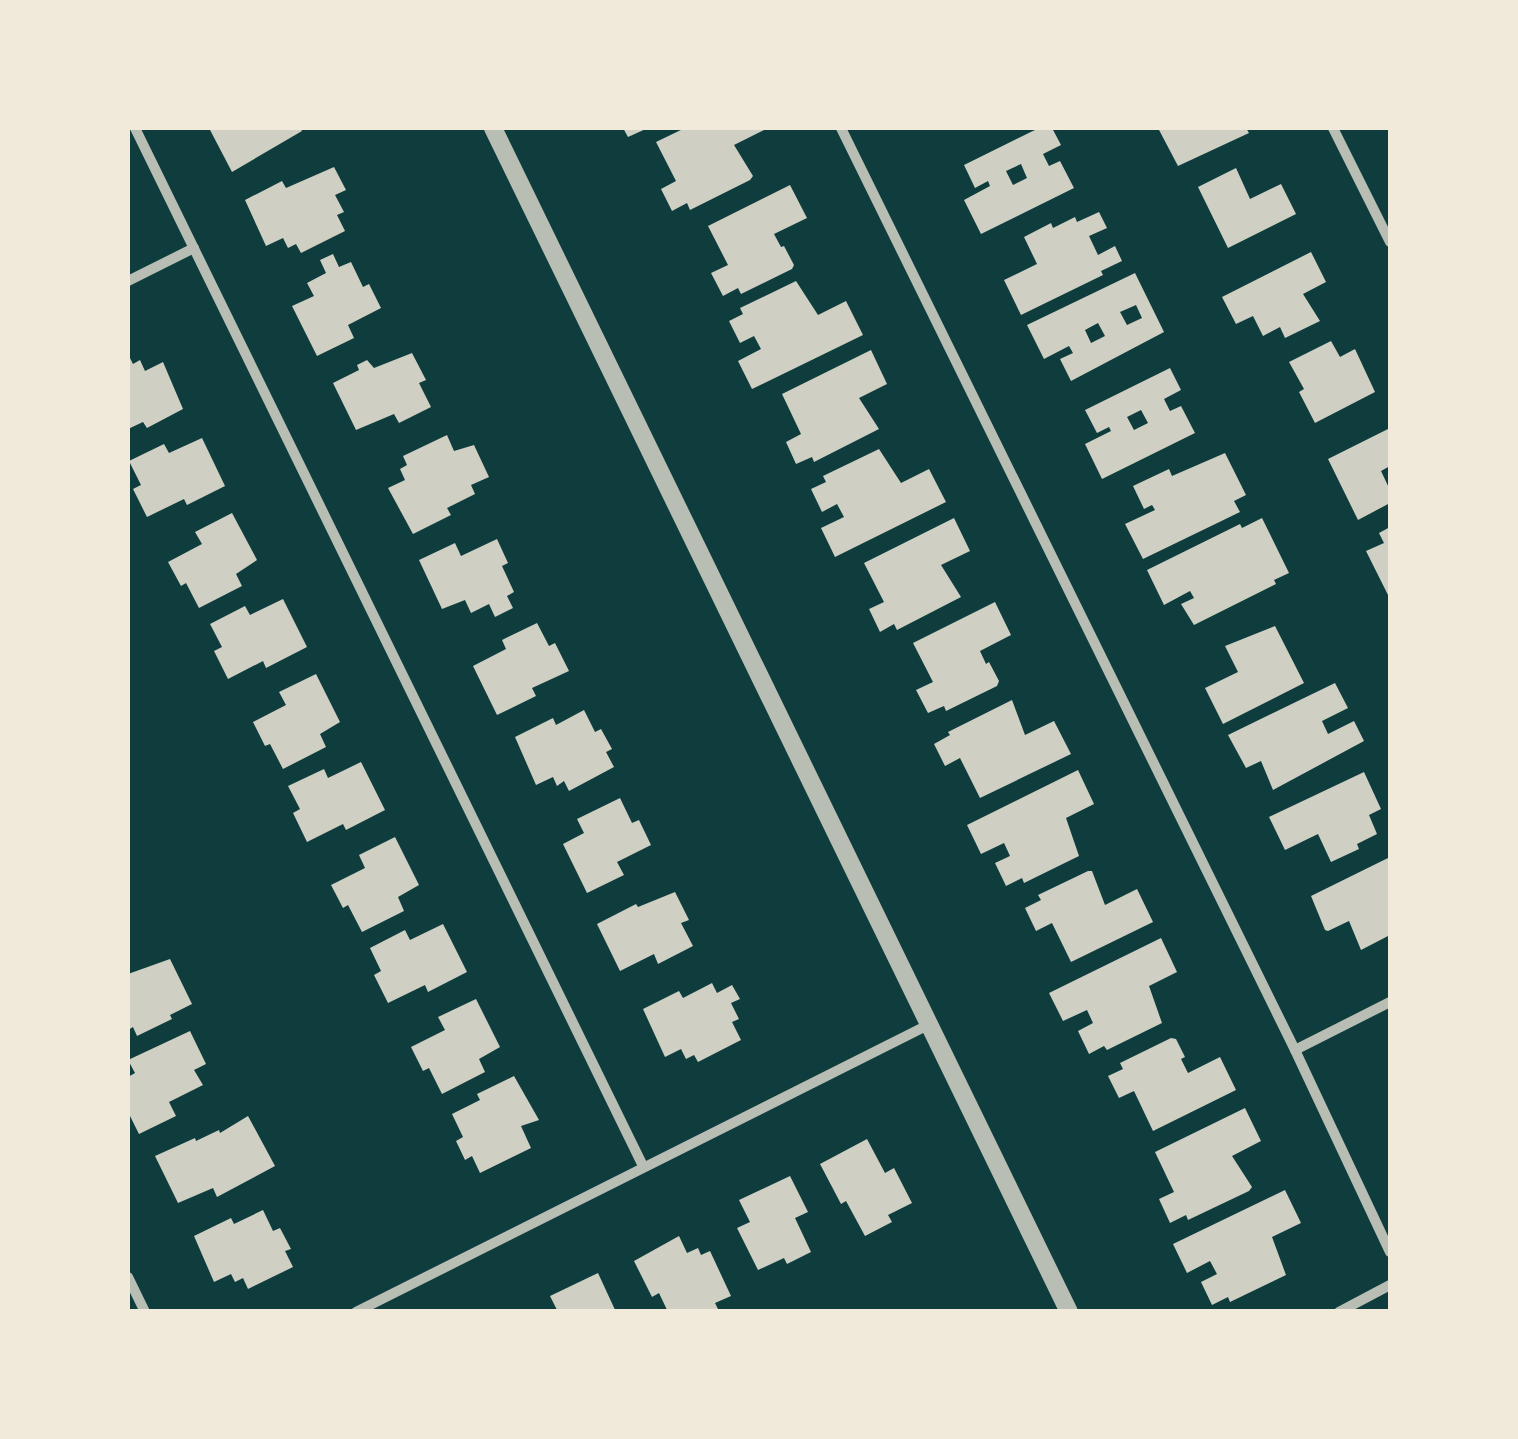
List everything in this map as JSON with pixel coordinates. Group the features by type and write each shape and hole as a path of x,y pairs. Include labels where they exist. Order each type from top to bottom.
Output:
{"street":[{"path":"134,128 643,1166"},
{"path":"493,128 1069,1312"},
{"path":"841,128 1295,1050 1390,1252"},
{"path":"1333,128 1390,242"},
{"path":"128,281 194,248"},
{"path":"1295,1050 1390,1002"},
{"path":"356,1312 930,1024"},
{"path":"128,1277 144,1312"},
{"path":"1339,1312 1390,1286"}],"building":[{"path":"209,128 300,128 302,131 232,172"},
{"path":"623,128 648,128 628,137"},
{"path":"685,128 764,130 734,145 753,176 750,180 690,210 687,203 672,211 661,189 676,181 656,142"},
{"path":"1039,128 1052,128 1061,145 1043,154 1049,166 1060,161 1074,188 981,234 964,200 990,186 988,181 975,188 964,165","holes":["1021,164 1027,178 1013,185 1006,171"]},
{"path":"1158,128 1246,128 1249,133 1178,166"},
{"path":"334,167 346,190 335,195 344,212 337,215 345,231 301,253 296,244 288,248 283,238 266,246 245,200 282,181 286,188"},
{"path":"1236,168 1250,199 1281,184 1296,214 1228,248 1198,187"},
{"path":"790,185 807,218 774,234 794,265 792,269 741,294 738,288 723,296 711,273 728,265 708,226"},
{"path":"1099,212 1107,228 1089,236 1098,255 1115,246 1122,261 1101,271 1103,275 1021,315 1004,280 1037,264 1024,237 1051,223 1053,228 1075,217 1077,222"},
{"path":"1311,252 1326,282 1303,294 1320,321 1285,338 1280,327 1263,336 1253,316 1236,324 1222,297"},
{"path":"333,254 339,267 351,262 363,287 369,284 381,308 348,325 354,338 317,356 292,306 314,296 307,283 326,273 320,260"},
{"path":"1135,273 1164,332 1071,381 1060,359 1073,353 1069,346 1044,359 1027,325","holes":["1136,305 1142,318 1127,325 1120,312","1098,323 1105,336 1091,343 1085,330"]},
{"path":"796,281 818,315 846,301 863,335 752,389 738,361 761,349 754,336 740,343 729,321 743,314 740,308"},
{"path":"1331,341 1340,357 1355,349 1375,392 1315,423 1299,392 1304,389 1289,362"},
{"path":"871,350 887,384 859,398 879,429 814,462 812,457 796,464 786,442 801,434 782,394"},
{"path":"412,353 426,380 419,383 431,407 399,423 394,414 356,430 333,383 359,370 357,365 367,360 374,368"},
{"path":"128,354 133,364 140,360 145,371 163,362 183,409 147,428 143,422 128,429"},
{"path":"1170,368 1181,390 1164,399 1170,411 1181,406 1195,433 1102,479 1085,444 1111,431 1109,427 1097,433 1085,410","holes":["1141,410 1148,423 1134,430 1127,417"]},
{"path":"1390,428 1390,466 1381,471 1390,490 1390,503 1358,520 1328,459"},
{"path":"447,435 454,451 474,445 489,477 471,485 475,494 447,508 451,515 413,534 388,488 405,480 400,469 407,465 403,456"},
{"path":"202,438 225,486 187,505 184,499 147,517 133,489 141,485 129,461 164,444 169,453"},
{"path":"879,449 901,483 929,469 946,502 835,557 821,528 844,517 837,504 822,512 811,489 826,482 823,476"},
{"path":"1225,453 1246,495 1234,501 1240,512 1143,559 1125,524 1155,510 1152,505 1144,509 1133,486 1169,469 1172,476"},
{"path":"232,513 257,560 236,574 242,586 199,608 186,583 181,586 168,562 202,544 195,532"},
{"path":"954,518 970,551 941,565 961,597 897,630 894,624 880,632 869,609 884,602 864,563"},
{"path":"1262,518 1289,573 1274,580 1276,584 1194,625 1181,604 1194,598 1190,591 1164,605 1147,570 1240,524 1242,528"},
{"path":"1390,527 1390,599 1366,551 1384,543 1379,533"},
{"path":"497,539 508,563 502,566 514,592 507,596 513,608 495,617 489,604 471,613 465,600 442,609 419,560 455,543 461,556"},
{"path":"283,599 307,647 266,668 263,661 228,679 214,651 222,647 210,624 245,606 250,615"},
{"path":"995,602 1011,635 980,651 999,681 997,686 946,711 944,706 928,713 916,690 933,682 913,643"},
{"path":"537,623 549,646 555,643 569,671 532,688 536,696 497,715 473,666 506,649 502,640"},
{"path":"1275,626 1304,683 1223,724 1205,688 1238,672 1225,646"},
{"path":"316,674 340,722 320,734 326,747 283,769 253,722 286,705 279,692"},
{"path":"1335,683 1348,708 1322,721 1328,734 1354,721 1364,741 1273,790 1261,761 1246,768 1228,735"},
{"path":"1012,700 1025,735 1054,721 1071,754 980,798 960,758 945,766 934,744 950,735 948,732"},
{"path":"584,710 595,732 601,729 612,749 606,752 614,767 569,791 564,781 557,786 553,777 536,785 515,737 553,718 556,725"},
{"path":"361,762 385,810 346,830 343,824 307,842 293,813 300,809 288,786 324,769 328,778"},
{"path":"1078,770 1094,804 1066,818 1079,856 1024,883 1022,878 1006,886 995,863 1010,856 1004,843 981,854 967,825"},
{"path":"1364,772 1381,809 1369,815 1377,834 1357,844 1359,849 1331,862 1318,834 1285,850 1269,817"},
{"path":"620,798 632,823 639,820 651,845 617,862 624,875 587,893 563,844 584,833 577,819"},
{"path":"395,837 419,885 398,897 404,911 362,932 348,905 343,908 331,885 365,868 359,855"},
{"path":"1390,857 1390,935 1361,950 1349,921 1325,930 1311,896"},
{"path":"1092,871 1105,905 1137,889 1153,922 1071,962 1052,923 1036,931 1025,908 1041,900 1038,895"},
{"path":"675,892 689,920 681,923 693,946 658,964 654,954 620,971 597,924 636,904 638,907"},
{"path":"443,924 467,972 428,992 425,985 388,1003 374,975 381,971 370,948 405,930 410,940"},
{"path":"1161,938 1177,972 1149,986 1162,1023 1107,1050 1104,1046 1089,1054 1078,1031 1093,1023 1087,1010 1063,1021 1049,993"},
{"path":"170,959 192,1004 137,1036 133,1027 128,1030 128,974"},
{"path":"712,983 717,993 732,985 740,999 731,1003 739,1019 732,1022 741,1040 698,1062 694,1055 686,1059 681,1049 665,1057 643,1009 679,991 683,998"},
{"path":"476,999 500,1047 479,1059 485,1072 442,1094 429,1068 423,1071 411,1047 445,1030 438,1017"},
{"path":"190,1031 206,1064 194,1070 203,1085 169,1102 176,1116 139,1134 128,1112 128,1077 135,1073 128,1060"},
{"path":"1176,1039 1185,1057 1181,1059 1188,1073 1220,1057 1236,1090 1153,1131 1134,1091 1119,1098 1108,1076 1123,1069 1120,1063"},
{"path":"514,1076 539,1120 521,1126 531,1148 480,1173 472,1156 465,1160 456,1141 463,1137 452,1114 480,1100 477,1094"},
{"path":"1245,1108 1261,1141 1232,1156 1252,1187 1188,1220 1186,1215 1170,1223 1159,1199 1174,1192 1155,1152"},
{"path":"248,1116 275,1166 217,1197 213,1188 178,1203 155,1156 195,1138 196,1141 219,1130 220,1133"},
{"path":"867,1139 885,1173 894,1168 912,1203 888,1215 892,1222 865,1236 846,1201 841,1204 820,1164"},
{"path":"790,1176 808,1212 795,1218 811,1252 787,1264 784,1258 758,1270 737,1228 750,1222 739,1200"},
{"path":"1285,1190 1301,1223 1272,1237 1286,1275 1230,1302 1228,1297 1212,1305 1201,1282 1217,1274 1210,1261 1187,1273 1173,1244"},
{"path":"263,1210 273,1231 280,1228 291,1249 285,1251 293,1267 248,1289 243,1278 235,1282 231,1274 214,1282 194,1236 231,1218 234,1224"},
{"path":"679,1236 687,1253 698,1248 701,1255 710,1251 731,1296 715,1303 718,1309 668,1312 659,1293 652,1297 634,1261"},
{"path":"598,1273 616,1312 558,1312 550,1296"}]}
